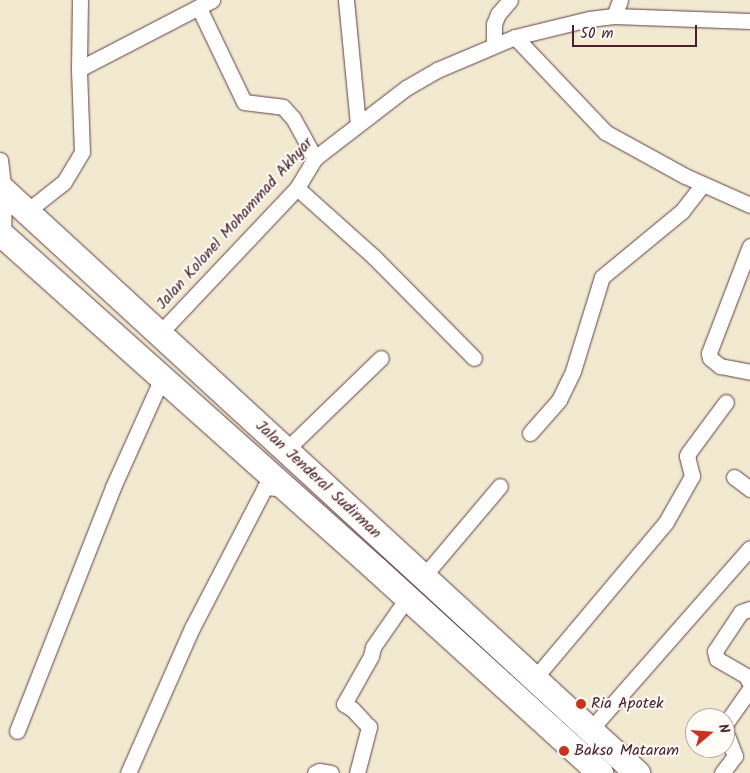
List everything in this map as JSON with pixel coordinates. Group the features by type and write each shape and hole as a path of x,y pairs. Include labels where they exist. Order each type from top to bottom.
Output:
{"main road":[{"name":"Jalan Jenderal Sudirman","path":"2,189 637,773"},
{"name":"Jalan Jenderal Sudirman","path":"1,239 162,378 600,773"},
{"path":"377,570 393,548"}],"street":[{"path":"26,212 64,182 82,152 79,69 80,0"},
{"path":"79,69 212,0"},
{"path":"346,0 358,124"},
{"path":"494,45 494,24 498,14 510,0"},
{"path":"614,16 620,0"},
{"path":"199,8 244,102 283,107 292,118 315,158"},
{"name":"Jalan Kolonel Mohammad Akhyar","path":"159,334 297,188 315,158 406,88 437,70 515,37 588,19 614,16 750,21"},
{"path":"515,37 605,132 703,184 750,205"},
{"path":"0,160 2,189 1,239"},
{"path":"530,432 559,400 573,371 602,276 682,211 703,184"},
{"path":"297,188 374,257 474,358"},
{"path":"750,246 745,269 709,353 710,358 720,366 750,372"},
{"path":"286,450 381,358"},
{"path":"17,731 113,487 162,378"},
{"path":"534,679 666,522 692,476 689,452 726,402"},
{"path":"734,477 750,490"},
{"path":"423,577 500,486"},
{"path":"128,773 192,628 265,487 286,489"},
{"path":"590,730 750,548"},
{"path":"357,773 369,727 352,709 344,704 371,656 373,647 407,598"},
{"path":"750,609 741,612 715,651 717,659 746,676 750,683"},
{"path":"722,773 735,756 726,732 726,723 750,690"},
{"path":"315,773 319,771 331,773"}],"place":[{"name":"Ria Apotek","path":"581,704"},
{"name":"Bakso Mataram","path":"564,751"}]}
